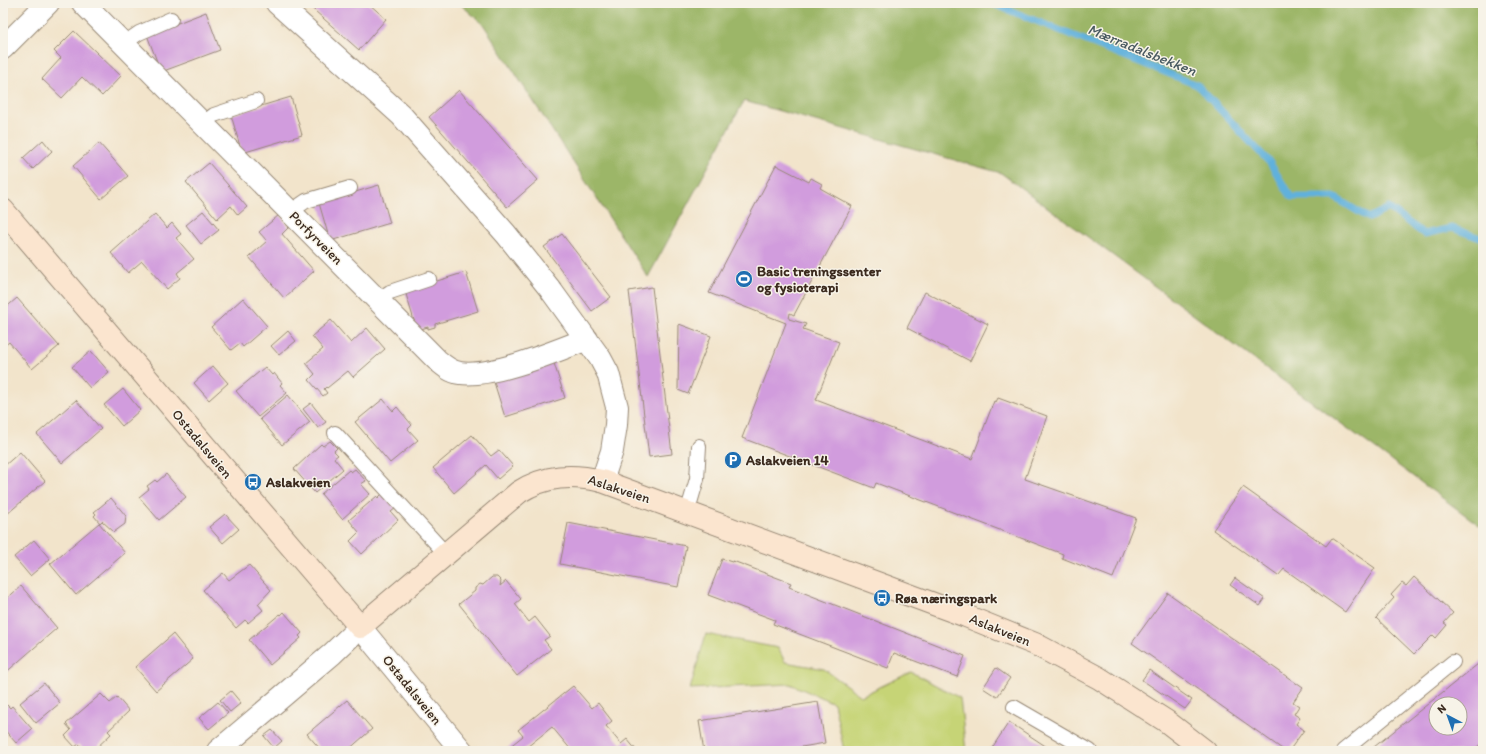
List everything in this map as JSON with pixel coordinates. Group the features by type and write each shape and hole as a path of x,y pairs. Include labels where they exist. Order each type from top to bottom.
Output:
{"street":[{"path":"3,48 48,3"},
{"name":"Porfyrveien","path":"83,3 437,360 449,369 460,373 474,374 494,371 587,339"},
{"path":"277,3 401,115 506,234 587,339 608,373 617,407 612,451 602,481"},
{"name":"Ostadalsveien","path":"3,210 360,627 462,751"},
{"name":"Aslakveien","path":"218,751 332,654 360,627 519,492 532,484 558,477 570,476 602,481 966,616 1042,647 1099,678 1166,722 1205,751"}],"lane":[{"path":"123,44 139,33 171,20"},
{"path":"202,124 214,115 256,101"},
{"path":"290,212 306,201 350,188"},
{"path":"378,300 390,292 429,279"},
{"path":"335,433 446,554"},
{"path":"687,513 697,479 699,446"},
{"path":"1343,751 1453,662"},
{"path":"1014,707 1090,751"}],"green space":[{"path":"459,3 1483,3 1483,528 1001,173 744,101 648,277 483,24"},
{"path":"706,634 778,648 785,662 824,669 861,696 911,672 960,698 966,751 844,751 834,703 790,684 690,689"}],"building":[{"path":"306,3 368,3 386,19 359,50"},
{"path":"206,12 220,50 161,72 147,35"},
{"path":"74,31 121,76 102,96 82,77 62,98 42,79 61,58 54,51"},
{"path":"459,90 538,180 507,207 429,117"},
{"path":"291,97 302,135 242,153 231,115"},
{"path":"43,140 52,151 33,169 23,158"},
{"path":"99,143 128,176 101,199 73,166"},
{"path":"209,163 247,207 238,215 231,206 217,219 186,182"},
{"path":"776,165 809,182 811,178 822,184 820,188 852,206 794,315 790,313 789,319 806,324 803,329 839,342 816,400 972,459 994,401 996,402 998,398 1047,416 1025,479 1136,518 1113,578 1062,558 1063,554 876,483 874,488 742,438 786,323 709,293"},
{"path":"379,185 390,223 330,241 319,203"},
{"path":"203,211 219,230 201,244 186,225"},
{"path":"155,214 167,228 172,223 181,234 176,238 194,259 177,273 180,278 167,289 142,261 128,273 111,253"},
{"path":"279,215 289,227 282,234 314,271 284,298 249,257 267,241 259,232"},
{"path":"562,234 611,297 592,311 544,247"},
{"path":"466,272 478,311 435,324 435,327 417,330 405,291"},
{"path":"652,287 672,454 649,457 629,291"},
{"path":"925,292 988,324 970,361 907,328"},
{"path":"17,298 59,346 32,369 9,342 3,347 3,310"},
{"path":"243,298 267,326 243,347 240,343 231,350 211,327"},
{"path":"331,320 351,343 367,328 385,349 353,377 348,371 327,388 326,387 324,389 327,393 323,396 309,380 315,374 306,363 323,349 312,336"},
{"path":"679,324 711,336 688,394 678,390"},
{"path":"288,331 296,341 279,355 271,346"},
{"path":"91,351 109,372 90,388 72,367"},
{"path":"553,360 565,398 505,417 493,379"},
{"path":"213,366 228,383 209,400 194,383"},
{"path":"265,367 272,375 274,373 282,383 280,385 287,393 258,417 236,391"},
{"path":"123,389 140,410 122,426 104,405"},
{"path":"288,395 310,422 282,445 260,419"},
{"path":"383,399 393,411 397,407 412,425 408,429 418,440 390,463 355,422"},
{"path":"76,400 101,429 62,463 37,434"},
{"path":"311,403 326,422 318,428 303,409"},
{"path":"472,435 491,456 499,450 513,466 498,479 486,465 454,493 433,468"},
{"path":"330,441 337,448 334,451 338,455 334,458 343,469 315,493 294,469 321,444 323,446"},
{"path":"20,452 45,481 6,515 3,512 3,467"},
{"path":"355,469 366,481 361,484 370,494 342,519 321,494 349,470 351,472"},
{"path":"166,474 186,497 159,520 139,497 149,489 147,486 155,480 157,482"},
{"path":"1243,487 1326,546 1332,538 1375,568 1345,612 1284,569 1278,576 1213,530"},
{"path":"383,493 396,508 391,512 398,520 362,554 350,541 359,532 349,520 377,496 378,498"},
{"path":"111,498 126,516 125,524 114,532 102,521 100,523 94,516 96,514 94,512"},
{"path":"225,514 239,529 223,543 209,527"},
{"path":"99,523 125,553 76,595 50,564"},
{"path":"568,523 686,546 678,587 560,564"},
{"path":"34,540 50,559 30,576 14,557"},
{"path":"722,559 733,561 791,583 789,587 965,656 957,677 894,653 888,668 773,624 775,620 708,595"},
{"path":"249,565 271,590 258,604 263,610 248,623 245,620 236,628 203,590 223,573 229,580"},
{"path":"492,577 497,577 501,581 500,586 506,581 521,599 515,604 529,622 535,617 550,636 544,640 551,649 517,676 459,604 475,591 475,588 480,584 483,585"},
{"path":"1414,577 1453,613 1444,623 1447,625 1436,638 1433,635 1414,654 1376,618 1394,598 1391,595 1402,583 1406,586"},
{"path":"1235,578 1265,599 1260,606 1230,585"},
{"path":"21,586 57,628 3,675 3,602"},
{"path":"1168,593 1303,688 1293,702 1299,706 1294,714 1300,718 1296,724 1304,730 1289,751 1285,751 1132,643"},
{"path":"284,612 302,633 299,636 301,638 270,665 249,640"},
{"path":"173,634 193,659 156,691 135,667"},
{"path":"1483,660 1483,742 1472,751 1369,751 1428,704 1428,736 1468,736 1468,696 1438,696"},
{"path":"996,668 1010,678 997,697 983,688"},
{"path":"1149,670 1192,700 1185,709 1142,680"},
{"path":"44,683 60,703 36,723 20,703"},
{"path":"573,686 592,708 598,703 612,721 606,726 621,744 627,739 637,751 572,751 552,727 522,751 504,751 523,736 518,730"},
{"path":"231,691 241,703 230,712 220,700"},
{"path":"101,694 110,703 117,697 129,711 108,731 111,734 93,751 85,751 79,744 75,747 65,736 71,730 66,724"},
{"path":"347,700 372,729 347,751 322,751 307,734"},
{"path":"218,702 228,713 209,729 199,718"},
{"path":"818,702 825,743 778,751 704,751 699,721"},
{"path":"7,705 10,708 12,706 32,729 16,743 3,728 3,708"},
{"path":"1009,722 1053,751 990,751"},
{"path":"272,730 282,741 274,748 264,736"}],"waterway":[{"name":"Mærradalsbekken","path":"991,3 1197,85 1270,163 1291,197 1334,197 1369,218 1389,208 1424,234 1452,228 1483,239"}],"place":[{"name":"Basic treningssenter og fysioterapi","path":"744,279"},
{"name":"Aslakveien 14","path":"733,460"},
{"name":"Aslakveien","path":"253,482"},
{"name":"Røa næringspark","path":"882,598"}]}
